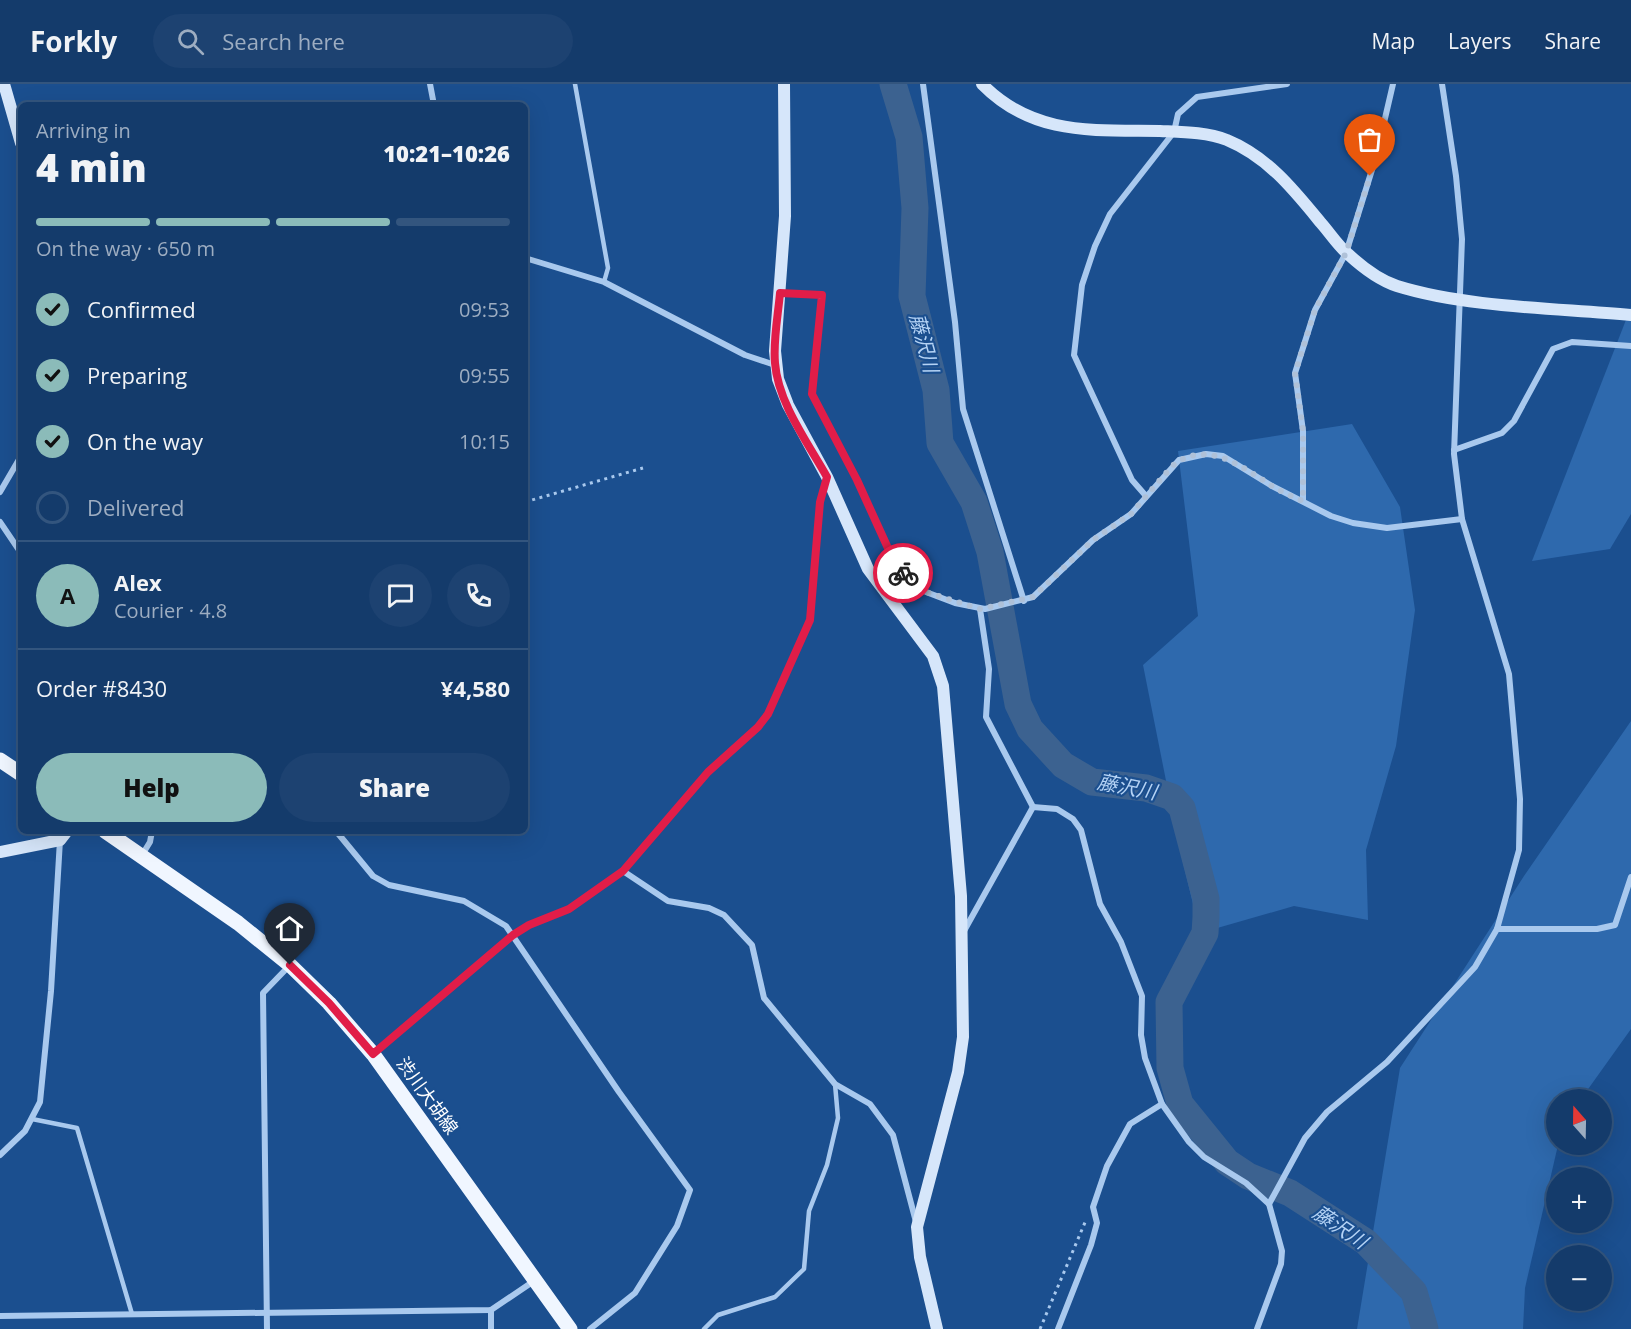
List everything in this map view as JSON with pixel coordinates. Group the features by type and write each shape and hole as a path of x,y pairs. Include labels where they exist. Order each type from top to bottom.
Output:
{"main road":[{"path":"0,760 18,772"},
{"name":"渋川大胡線","path":"109,834 210,903 290,965 329,1003 373,1054 570,1329"}],"street":[{"path":"4,84 18,133"},
{"path":"430,84 433,102"},
{"path":"784,84 785,216 775,365 788,405 827,477 868,569 933,656 941,675 961,896 963,1038 958,1072 917,1227"},
{"path":"923,84 955,322 963,409 1021,602"},
{"path":"982,84 994,96 1035,121 1080,130 1189,132 1226,140 1265,162 1290,186 1346,253 1368,270 1396,285 1461,299 1631,315"},
{"path":"1146,496 1132,480 1074,354 1082,285 1095,246 1110,214 1174,132 1178,114 1197,97 1287,84"},
{"path":"1303,501 1303,431 1295,373 1315,310 1346,253 1376,157 1393,84"},
{"path":"1269,1203 1305,1138 1327,1112 1387,1062 1475,967 1497,929 1519,850 1520,799 1509,674 1462,519 1454,450 1461,299 1460,218 1442,84"},
{"path":"528,259 604,282 745,355 775,365"},
{"path":"780,293 822,295 812,394 853,472 892,557 904,574 926,592 982,609 1021,602 1033,597 1093,540 1131,514 1179,460 1206,454 1223,456 1272,486 1331,516 1369,526 1387,528 1462,519"},
{"path":"1454,450 1493,438 1507,428 1522,407 1553,350 1572,342 1631,346"},
{"path":"0,492 18,461"},
{"path":"373,1054 513,935 529,925 569,909 623,871 708,772 758,727 776,701 810,620 820,502 827,477"},
{"path":"0,522 18,548"},
{"path":"982,609 989,669 986,717 1033,807"},
{"path":"961,937 1033,807"},
{"path":"1033,807 1057,809 1073,819 1081,830 1100,904 1121,942 1142,996 1141,1035 1145,1058 1162,1104 1189,1142 1204,1157 1246,1183 1269,1203 1282,1251 1281,1263 1257,1329"},
{"path":"142,856 150,842 151,834"},
{"path":"338,834 372,876 390,885 464,901 500,922 513,935 619,1092 690,1190 677,1226 635,1293 590,1329"},
{"path":"0,852 63,835 40,1102 25,1131 0,1155"},
{"path":"623,871 668,901 709,908 724,915 752,945 764,998 835,1083 870,1104 893,1135 917,1227 920,1257 937,1329"},
{"path":"1497,929 1597,929 1615,925 1631,877"},
{"path":"267,1329 262,993 290,965"},
{"path":"1058,1329 1091,1245 1097,1223 1093,1207 1107,1166 1130,1124 1162,1104"},
{"path":"0,1316 491,1310 535,1280"},
{"path":"491,1310 492,1329"}],"lane":[{"path":"574,84 608,268 604,282"},
{"path":"705,1329 718,1315 775,1297 804,1269 809,1211 827,1165 838,1119 835,1083"},
{"path":"32,1119 77,1128 132,1314"}],"path":[{"path":"528,500 643,468"},
{"path":"1040,1329 1093,1207"}],"shaded area":[{"path":"1631,307 1631,514 1610,549 1532,561"},
{"path":"1352,424 1400,507 1415,610 1396,746 1366,850 1368,920 1294,906 1200,933 1179,846 1143,665 1198,616 1178,451"},
{"path":"1631,721 1631,1029 1588,1089 1546,1089 1546,1155 1556,1155 1553,1167 1546,1167 1546,1197 1525,1288 1523,1329 1357,1329 1400,1068 1524,876"}],"waterway":[{"name":"藤沢川","path":"893,84 909,137 915,208 912,296 936,390 940,443 974,502 990,552 1018,704 1030,729 1063,765 1092,782 1146,788 1172,797 1182,808 1206,899 1206,917 1205,933 1169,1002 1170,1068 1180,1104 1227,1162 1248,1176 1290,1193 1366,1242 1414,1292 1425,1329"}],"way so far":[{"path":"903,573 926,592 955,603 985,609 1018,603 1033,597 1093,540 1131,514 1179,460 1206,454 1223,456 1272,486 1303,501 1303,431 1296,396 1295,373 1315,310 1346,253 1370,176"}],"route":[{"path":"290,965 329,1003 373,1054 513,935 529,925 569,909 623,871 655,830 708,772 758,727 768,714 776,701 810,620 820,502 827,477 788,405 778,380 775,351 780,293 822,295 812,394 857,480 892,557 903,573"}]}
